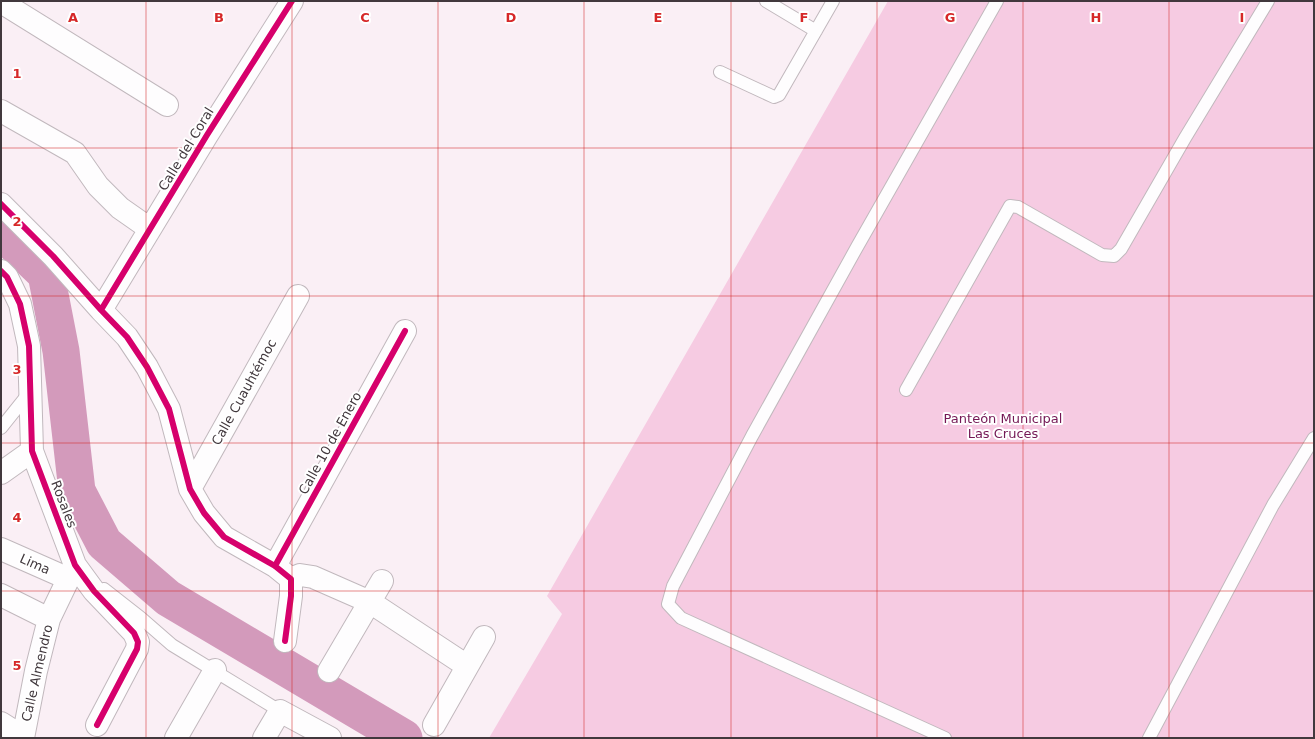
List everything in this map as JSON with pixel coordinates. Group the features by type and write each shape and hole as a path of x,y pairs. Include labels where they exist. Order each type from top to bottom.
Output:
{"street":[{"name":"Calle del Coral","path":"101,310 207,135 292,1"},
{"path":"1,2 167,105"},
{"path":"1,111 75,153 98,186 120,208 150,229"},
{"path":"1,204 53,256 101,310 127,336 148,367 169,409 190,489 204,513 224,537 283,573 313,577 370,602 467,666"},
{"name":"Rosales","path":"1,271 7,277 20,304 29,346 32,451 72,572"},
{"name":"Calle Cuauhtémoc","path":"190,489 298,296"},
{"name":"Calle 10 de Enero","path":"283,573 405,331"},
{"path":"1,473 32,451"},
{"name":"Lima","path":"1,549 72,572"},
{"path":"72,572 94,591 134,633 138,642 137,649 97,725"},
{"name":"Calle Almendro","path":"23,737 36,671 49,620 72,572"},
{"path":"283,573 291,596 285,641"},
{"path":"329,671 382,582"},
{"path":"1,595 49,620"},
{"path":"434,725 484,637"},
{"path":"176,738 215,670"},
{"path":"264,738 280,711 330,738"},
{"path":"1,723 23,737"}],"lane":[{"path":"766,1 816,31"},
{"path":"720,72 774,97 779,94 833,1"},
{"path":"945,738 681,618 668,604 673,586 752,436 857,247 997,1"},
{"path":"906,390 1010,206 1018,206 1102,255 1114,256 1118,252 1268,1"},
{"path":"1,428 30,392"},
{"path":"1149,738 1273,505 1314,438"},
{"path":"72,572 141,618 172,645 280,711"}],"green space":[{"name":"Panteón Municipal Las Cruces","path":"888,1 1314,1 1314,738 489,738 562,614 547,596"}],"waterway":[{"path":"1,231 46,274 61,351 77,491 104,543 168,598 404,738"}],"cycle path":[{"path":"101,310 207,135 292,1"},
{"path":"1,204 53,256 127,337 147,367 169,409 190,489 204,513 224,537 275,566 291,579 291,596 285,641"},
{"path":"1,271 7,277 20,304 29,346 32,451 75,565 94,591 134,633 138,642 137,649 97,725"},
{"path":"275,566 405,331"}]}
